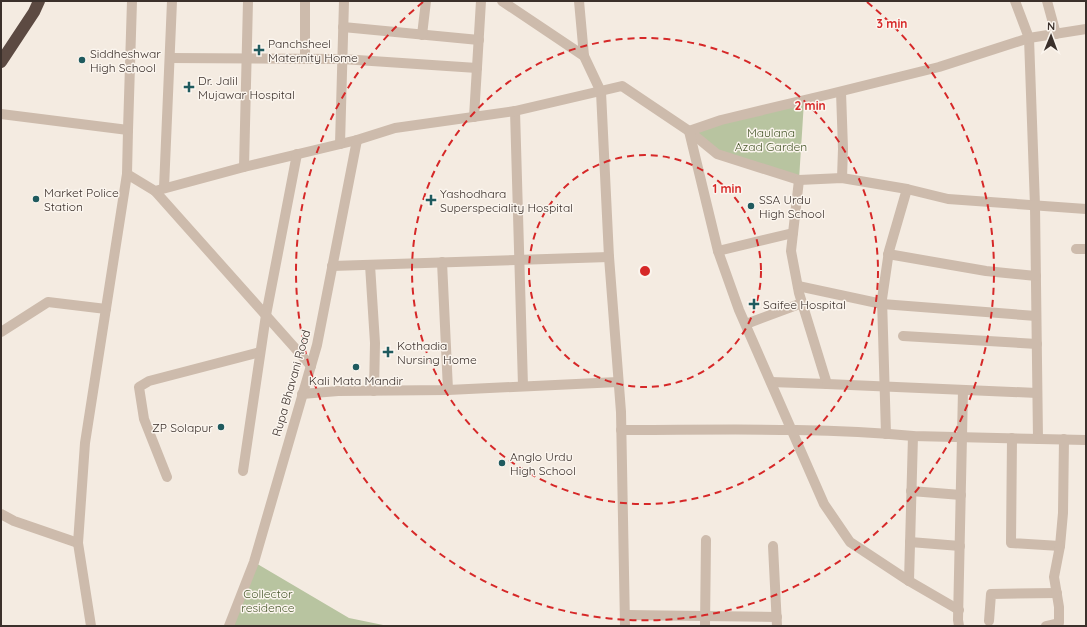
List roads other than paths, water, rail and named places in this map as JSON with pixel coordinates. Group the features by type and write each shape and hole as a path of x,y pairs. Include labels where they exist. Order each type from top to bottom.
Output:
{"highway":[{"path":"1,62 34,12 39,1"}],"street":[{"path":"91,626 78,543 85,443 127,174 132,1"},
{"path":"160,190 170,58 172,1"},
{"path":"244,167 248,1"},
{"path":"305,1 305,59"},
{"path":"340,144 344,1"},
{"path":"422,35 426,1"},
{"path":"474,117 481,1"},
{"path":"502,1 584,56"},
{"path":"579,1 584,56 601,92 609,257 621,430 625,626"},
{"path":"1015,1 1029,38 1035,206 1038,439"},
{"path":"1047,1 1056,34"},
{"path":"343,27 479,40"},
{"path":"689,131 721,120 939,67 1029,38 1086,29"},
{"path":"170,58 342,59 477,68"},
{"path":"160,190 244,167 357,140 396,128 514,111 622,86 689,131 717,154 799,180 842,178 906,189 948,199 1086,209"},
{"path":"841,92 843,130 842,178"},
{"path":"514,111 523,386"},
{"path":"1,114 128,130"},
{"path":"689,131 718,251 746,324 824,504 850,542 909,581 959,610"},
{"name":"Rupa Bhavani Road","path":"229,626 254,562 317,345 357,140"},
{"path":"243,472 266,315 297,154"},
{"path":"127,174 160,190 311,366"},
{"path":"799,180 791,251 802,303 827,384"},
{"path":"886,434 882,304 888,254 906,189"},
{"path":"718,251 793,233"},
{"path":"1076,249 1086,249"},
{"path":"888,254 986,271 1036,276"},
{"path":"332,266 609,257"},
{"path":"442,262 448,390"},
{"path":"370,265 375,343 374,391"},
{"path":"798,286 882,304 1036,316"},
{"path":"1,332 48,302 106,309"},
{"path":"746,324 802,303"},
{"path":"903,336 1037,344"},
{"path":"167,477 144,419 139,387 149,381 260,352"},
{"path":"302,394 338,391 448,390 618,382"},
{"path":"771,382 1037,393"},
{"path":"959,626 963,390"},
{"path":"621,430 792,431 913,436 1086,440"},
{"path":"909,581 913,436"},
{"path":"1012,438 1011,543 1060,546"},
{"path":"1046,626 1059,623 1059,607 1054,577 1060,546 1063,513 1064,439"},
{"path":"912,491 961,495"},
{"path":"1,514 14,521 78,543"},
{"path":"705,621 706,540"},
{"path":"910,542 960,546"},
{"path":"625,615 705,621 777,622 773,546"},
{"path":"989,621 991,594 1057,593"}],"place":[{"name":"Panchsheel Maternity Home","path":"259,50"},
{"name":"Siddheshwar High School","path":"82,60"},
{"name":"Dr. Jalil Mujawar Hospital","path":"189,87"},
{"name":"Market Police Station","path":"36,199"},
{"name":"Yashodhara Superspeciality Hospital","path":"431,200"},
{"name":"SSA Urdu High School","path":"751,206"},
{"name":"Saifee Hospital","path":"754,304"},
{"name":"Kothadia Nursing Home","path":"388,352"},
{"name":"Kali Mata Mandir","path":"356,367"},
{"name":"ZP Solapur","path":"221,427"},
{"name":"Anglo Urdu High School","path":"502,463"}],"park label":[{"name":"Maulana Azad Garden","path":"771,139"},
{"name":"Collector residence","path":"268,600"}]}
